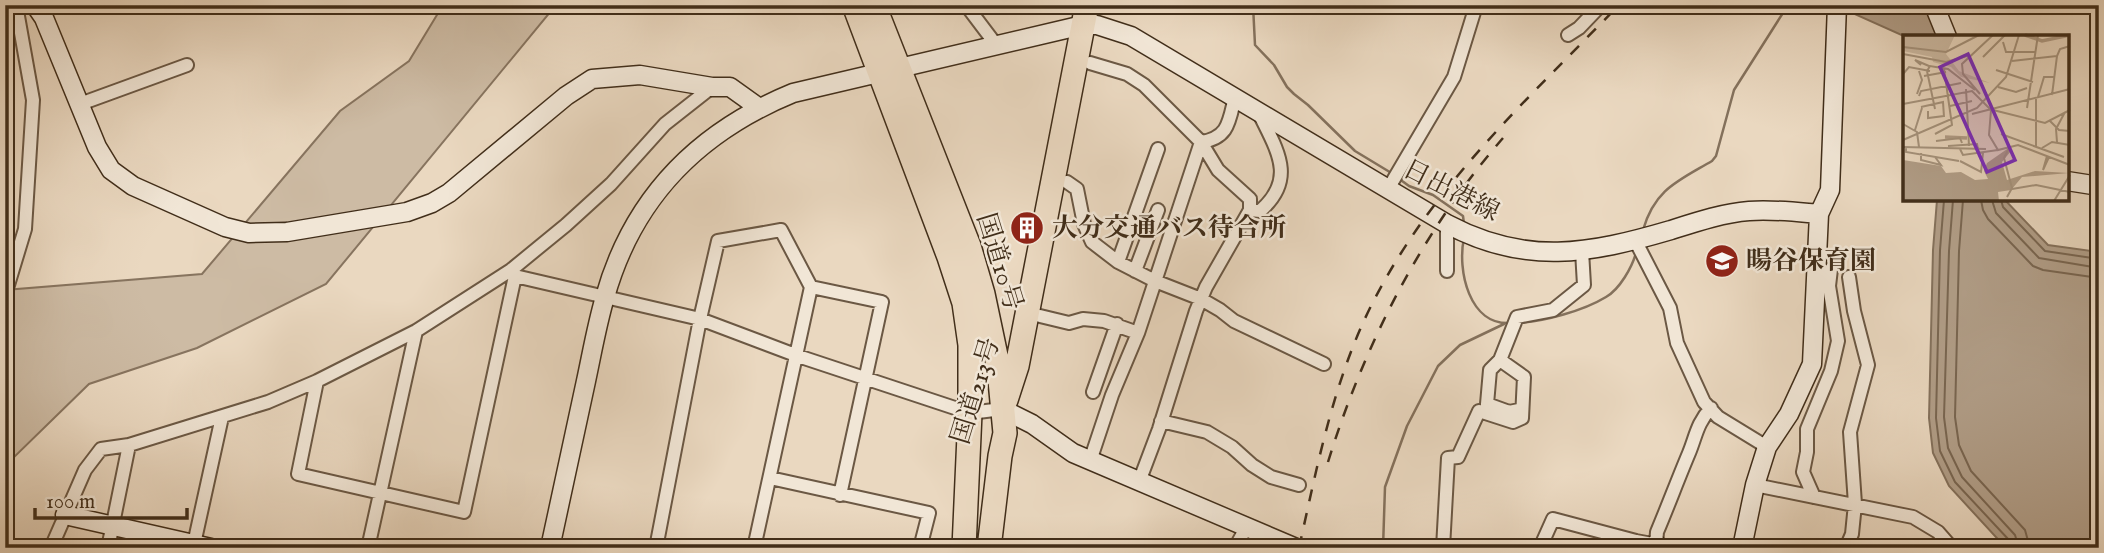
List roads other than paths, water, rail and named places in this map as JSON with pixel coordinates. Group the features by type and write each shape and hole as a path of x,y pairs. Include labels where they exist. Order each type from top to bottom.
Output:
{"highway":[{"name":"国道10号","path":"854,5 889,72 969,246 983,294 1009,412 1000,456 989,548"},
{"name":"国道10号","path":"874,5 887,35 889,72 964,303 970,345 964,548"},
{"name":"国道213号","path":"971,548 982,467 991,434 1009,412 1017,366 1067,182 1090,63 1092,15"},
{"name":"国道213号","path":"1034,310 1092,15"},
{"path":"983,294 1000,308 1034,310"}],"street":[{"path":"5,295 25,229 33,100 16,5"},
{"path":"35,5 44,18 97,147 111,170 133,186 225,227 249,233 287,232 407,212 432,203 449,193 566,96 592,79 640,75 712,87 730,87 758,107"},
{"path":"966,5 997,46"},
{"path":"1388,189 1454,77 1478,5"},
{"path":"1568,36 1601,5"},
{"path":"1934,5 1946,35"},
{"path":"1742,548 1755,485 1767,447 1788,414 1812,364 1819,214 1830,190 1836,11"},
{"path":"550,548 605,296 622,251 640,215 664,181 705,142 758,107 793,93 997,46 1092,15"},
{"name":"日出港線","path":"1092,15 1447,223 1465,233 1504,247 1539,252 1582,251 1750,211 1819,214"},
{"path":"1090,63 1127,74 1144,85 1200,142 1218,170 1250,200 1250,210 1201,299 1139,482"},
{"path":"80,104 187,65"},
{"path":"51,548 85,470 101,449 129,445 268,402 317,381 416,331 513,273 611,184 665,124 712,87"},
{"path":"1200,142 1214,140 1222,135 1235,97"},
{"path":"1250,210 1260,211 1274,199 1280,188 1282,174 1275,147 1258,111"},
{"path":"1090,461 1112,395 1138,333 1200,142"},
{"path":"1118,262 1158,149"},
{"path":"2069,181 2099,186"},
{"path":"1067,182 1077,189 1084,224 1091,242 1118,262 1155,281 1201,299 1234,321 1324,365"},
{"path":"1135,271 1158,210"},
{"path":"1447,223 1447,271"},
{"path":"656,548 718,240 781,230 811,287 754,548"},
{"path":"1637,240 1670,308 1677,343 1704,402 1718,417 1767,447"},
{"path":"1519,410 1509,412 1487,404 1490,370 1500,360 1517,317 1553,310 1584,285 1582,251"},
{"path":"1814,497 1803,472 1807,452 1807,429 1831,370 1838,341 1829,286 1831,269"},
{"path":"513,273 700,319 798,356 970,413 1009,412 1073,453 1294,547"},
{"path":"317,381 298,474 464,512 513,273"},
{"path":"1846,548 1852,534 1855,504 1850,432 1868,365 1854,311 1849,277"},
{"path":"811,287 882,302 840,495"},
{"path":"1034,310 1069,323 1083,319 1117,324 1138,333"},
{"path":"1093,392 1117,324"},
{"path":"368,548 416,331"},
{"path":"1443,548 1448,457 1458,457 1479,411 1513,422 1522,418 1524,377 1500,360"},
{"path":"1540,548 1553,519 1661,547 1657,532 1690,449 1694,432 1700,419 1710,408"},
{"path":"65,515 200,547 222,417"},
{"path":"1161,421 1207,432 1232,447 1271,477 1298,485"},
{"path":"108,548 129,445"},
{"path":"770,478 929,513 920,548"},
{"path":"1755,485 1913,517 1938,532 1952,548"},
{"path":"1235,548 1246,528"}],"water":[{"path":"1851,5 1927,5 1936,35 1903,36 1850,12"},
{"path":"1937,201 2006,201 2048,245 2099,252 2099,548 2006,548 1949,486 1933,453 1929,418 1933,250"}],"waterway":[{"path":"1122,11 1166,10 1172,5"},
{"path":"1253,5 1255,45 1274,65 1287,87 1355,151 1393,174"},
{"path":"1643,230 1661,195 1716,156 1734,90 1788,5"},
{"path":"1398,178 1409,186 1433,195 1463,216 1464,224"},
{"path":"1464,238 1462,265 1469,294 1485,315 1497,322 1511,323"},
{"path":"1518,323 1564,314 1606,297 1625,277 1636,253"},
{"path":"1383,548 1385,487 1407,426 1438,366 1460,345 1504,324"}],"railway":[{"path":"1299,548 1327,426 1346,366 1370,308 1394,264 1421,223 1482,147 1619,5"},
{"path":"1328,462 1359,375 1399,291 1447,211 1503,138"}],"place":[{"name":"大分交通バス待合所","path":"1027,228"},
{"name":"暘谷保育園","path":"1722,261"}]}
